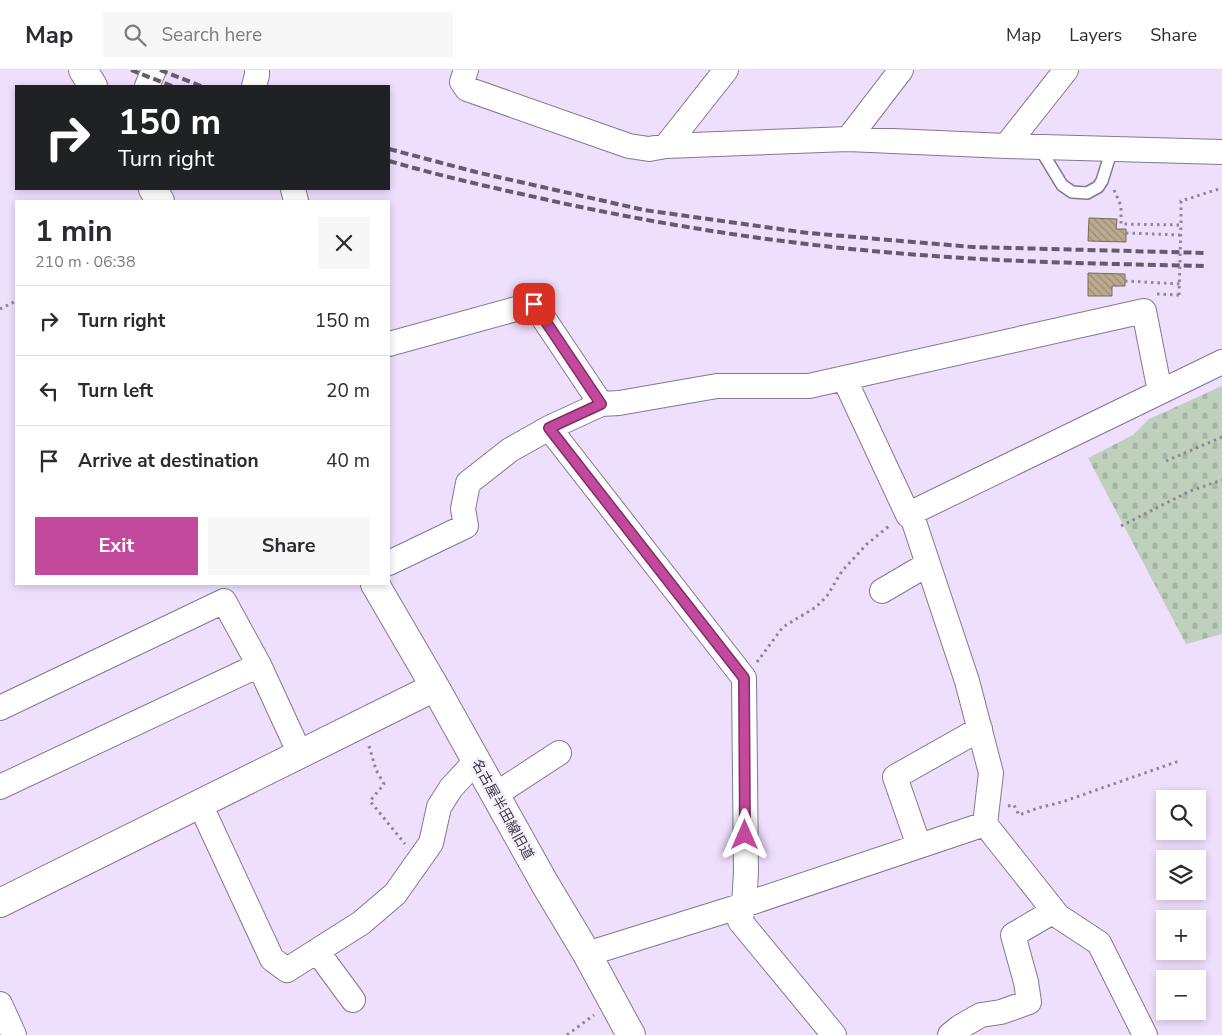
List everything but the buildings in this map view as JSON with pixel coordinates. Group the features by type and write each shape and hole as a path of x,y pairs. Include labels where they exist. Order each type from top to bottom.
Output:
{"street":[{"path":"82,70 92,85"},
{"path":"147,85 154,70"},
{"path":"254,85 257,70"},
{"path":"466,70 462,82 467,88 629,146 649,149 666,146 848,139 1006,146 1222,152"},
{"path":"666,146 726,70"},
{"path":"848,139 901,70"},
{"path":"1006,146 1066,70"},
{"path":"390,344 534,304 601,404"},
{"path":"390,563 466,526 463,509 468,483 510,450 549,428 601,404 619,403 717,386 809,386 1144,311 1160,392"},
{"path":"1145,1035 1099,943 1058,916 986,816 991,773 967,681 911,513 1222,362"},
{"path":"844,378 908,515"},
{"path":"549,428 744,678 746,872 744,905 740,921 834,1035"},
{"path":"882,590 928,564"},
{"name":"名古屋半田線旧道","path":"376,585 435,687 544,884 587,954 631,1035"},
{"path":"0,708 224,602 260,664 300,754"},
{"path":"0,787 260,664"},
{"path":"0,903 435,687"},
{"path":"919,846 895,777 980,729"},
{"path":"495,795 559,753"},
{"path":"200,804 272,959 287,970 361,923 395,894 431,842 438,806 451,788 476,761"},
{"path":"587,954 744,905 919,846 986,816"},
{"path":"950,1035 960,1027 981,1016 1001,1012 1029,1002 1026,982 1013,935 1054,911"},
{"path":"317,951 353,1000"},
{"path":"0,1004 12,1034"}],"lane":[{"path":"1038,147 1062,186 1072,192 1087,193 1102,181 1112,149"}],"path":[{"path":"1112,187 1121,206 1121,224 1181,225"},
{"path":"1179,294 1182,201 1222,188"},
{"path":"1126,232 1181,235"},
{"path":"1125,281 1180,284"},
{"path":"0,309 15,302"},
{"path":"1166,461 1222,438"},
{"path":"1121,526 1190,491 1222,480"},
{"path":"742,675 752,668 783,627 816,607 827,596 842,571 867,544 886,528 908,515"},
{"path":"362,724 376,770 384,784 370,801 408,848 420,857"},
{"path":"986,816 998,808 1014,805 1019,815 1179,761"},
{"path":"567,1035 613,1001"}],"green space":[{"path":"1222,386 1222,634 1186,644 1088,458 1133,435 1149,419"}],"railway":[{"path":"131,70 169,85"},
{"path":"160,70 198,85"},
{"path":"390,149 476,172 644,210 808,233 972,247 1207,253"},
{"path":"390,161 474,183 631,217 789,242 895,253 981,259 1206,266"}],"route":[{"path":"534,304 601,404 549,428 744,678 745,835"}]}
